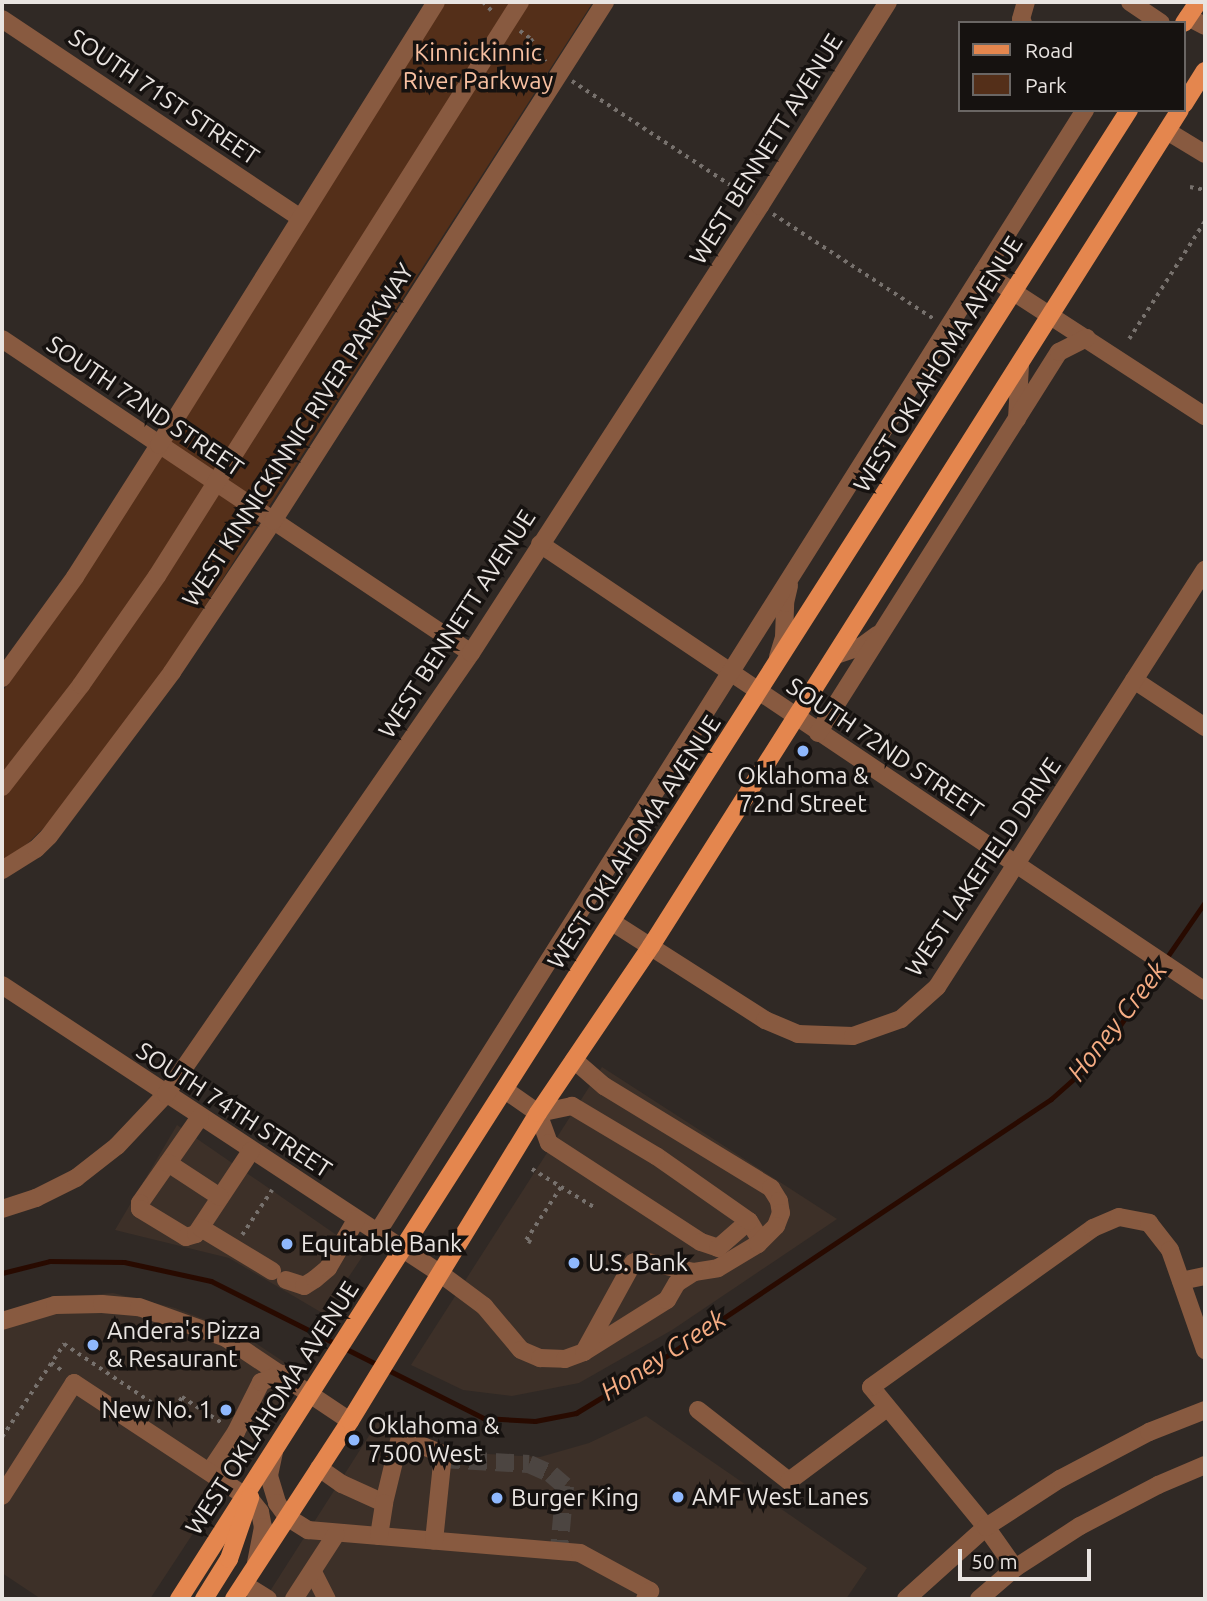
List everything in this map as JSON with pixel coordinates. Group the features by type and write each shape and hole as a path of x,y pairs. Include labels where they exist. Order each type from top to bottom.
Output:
{"main road":[{"path":"1186,101 1205,71"},
{"name":"WEST OKLAHOMA AVENUE","path":"179,1599 247,1497 257,1474 403,1250 1128,112"},
{"path":"239,1592 350,1421 538,1112 651,946 1179,112"},
{"path":"204,1599 229,1559 247,1497"}],"street":[{"path":"2,678 75,577 436,2"},
{"name":"WEST KINNICKINNIC RIVER PARKWAY","path":"2,788 116,637 520,2"},
{"name":"WEST KINNICKINNIC RIVER PARKWAY","path":"2,870 36,849 76,804 172,672 273,521 605,2"},
{"name":"WEST BENNETT AVENUE","path":"2,1209 36,1198 76,1178 117,1146 166,1094 471,653 760,206 888,2"},
{"path":"1022,21 1026,2"},
{"path":"1130,2 1158,21"},
{"path":"1190,14 1205,26"},
{"name":"SOUTH 71ST STREET","path":"2,19 299,217"},
{"name":"WEST OKLAHOMA AVENUE","path":"377,1233 1084,112"},
{"path":"1167,131 1205,154"},
{"path":"983,271 1051,316 1202,407"},
{"path":"818,733 1059,352 1087,338"},
{"name":"SOUTH 72ND STREET","path":"2,339 471,653"},
{"path":"1016,422 1020,365"},
{"name":"SOUTH 72ND STREET","path":"540,544 1205,991"},
{"name":"WEST LAKEFIELD DRIVE","path":"612,922 765,1020 798,1034 853,1036 901,1019 937,987 1205,570"},
{"path":"775,666 784,637 785,603 793,572"},
{"path":"836,655 862,646 885,628"},
{"path":"1134,680 1205,727"},
{"name":"SOUTH 74TH STREET","path":"2,985 441,1274 484,1306 521,1350 540,1358 565,1359 584,1352"},
{"path":"574,1060 604,1086 771,1188 779,1201 781,1213 776,1226 758,1244 718,1268 694,1272 639,1260 633,1263 584,1352"},
{"path":"505,1090 538,1112 549,1143 701,1242 718,1248 749,1221"},
{"path":"538,1112 572,1106 656,1156 749,1221 758,1236 758,1244"},
{"path":"201,1117 140,1203 140,1209 186,1237 196,1234 251,1151"},
{"path":"656,1156 670,1127"},
{"path":"168,1163 220,1198"},
{"path":"1015,1568 986,1527 870,1387 1093,1228 1119,1217 1149,1223 1170,1250 1205,1350"},
{"path":"201,1228 279,1275 304,1286 328,1268 356,1220"},
{"path":"584,1352 667,1300 677,1283 694,1272"},
{"path":"1181,1281 1205,1276"},
{"path":"2,1321 55,1305 102,1304 139,1307 213,1331 350,1421"},
{"path":"210,1471 236,1432 261,1382 281,1374"},
{"path":"2,1496 8,1472 75,1383 247,1497 260,1512 263,1527 263,1541 254,1568"},
{"path":"698,1410 789,1481 887,1408"},
{"path":"906,1599 986,1527 1060,1479 1149,1432 1205,1409"},
{"path":"379,1536 400,1437 443,1454 435,1541"},
{"path":"278,1442 269,1476 277,1503 287,1517 308,1530 580,1553 650,1591 645,1599"},
{"path":"979,1599 1015,1568 1080,1526 1158,1485 1205,1465"},
{"path":"319,1468 342,1484 384,1503"},
{"path":"294,1599 336,1534"},
{"path":"313,1572 327,1599"},
{"path":"239,1592 268,1599"}],"path":[{"path":"483,2 531,39 542,59 559,73"},
{"path":"1190,187 1205,191"},
{"path":"1129,339 1205,221"},
{"path":"533,1168 597,1209"},
{"path":"531,1243 526,1240 561,1187"},
{"path":"233,1247 272,1190"}],"shaded area":[{"path":"602,1067 837,1219 672,1330 579,1383 512,1396 463,1390 411,1365"},
{"path":"177,1125 364,1254 324,1314 229,1258 115,1230"},
{"path":"113,1293 175,1308 242,1334 299,1372 150,1599 41,1599 2,1573 2,1312 55,1298"},
{"path":"646,1416 867,1568 846,1599 265,1599 381,1417 428,1443 454,1452 540,1457 589,1443"}],"green space":[{"name":"Kinnickinnic River Parkway","path":"445,2 593,2 130,723 56,816 23,848 2,861 2,692 65,605"}],"waterway":[{"name":"Honey Creek","path":"2,1273 50,1261 124,1262 211,1281 483,1418 535,1421 576,1413 632,1379 1051,1099 1087,1067 1118,1028 1205,902"}],"tunnel":[{"path":"442,1459 529,1464 551,1474 565,1486 559,1549"}],"place":[{"name":"Oklahoma & 72nd Street","path":"803,751"},
{"name":"Equitable Bank","path":"287,1244"},
{"name":"U.S. Bank","path":"574,1263"},
{"name":"Andera's Pizza & Resaurant","path":"93,1345"},
{"name":"New No. 1","path":"226,1410"},
{"name":"Oklahoma & 7500 West","path":"354,1440"},
{"name":"AMF West Lanes","path":"678,1497"},
{"name":"Burger King","path":"497,1498"}]}
